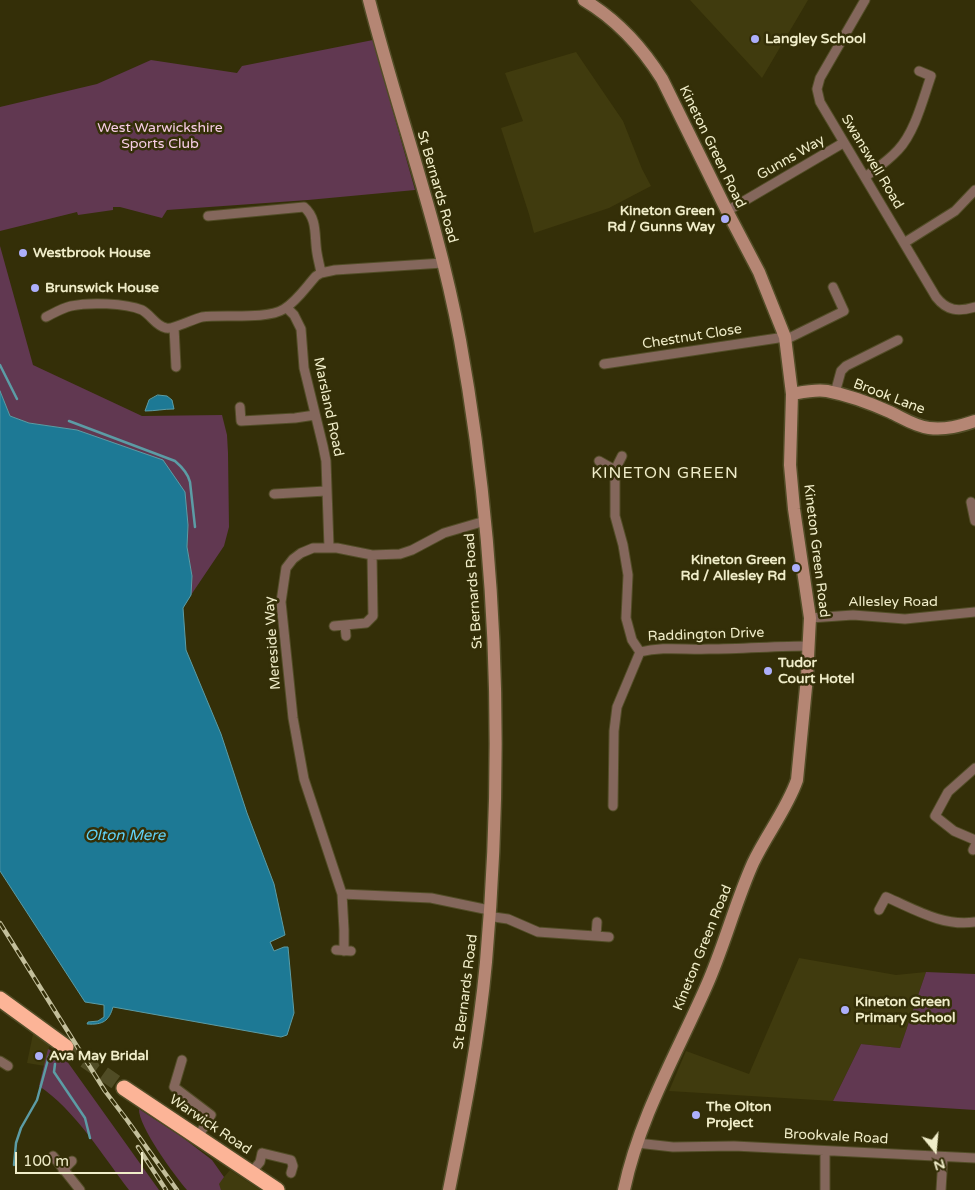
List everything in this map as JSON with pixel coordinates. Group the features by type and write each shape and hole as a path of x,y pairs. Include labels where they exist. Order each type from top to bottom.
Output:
{"highway":[{"path":"0,999 66,1047"},
{"name":"Warwick Road","path":"124,1088 277,1190"}],"street":[{"name":"St Bernards Road","path":"369,0 443,263 459,339 472,418 485,521 495,695 495,787 489,914 486,964 473,1065 449,1190"},
{"name":"Kineton Green Road","path":"584,0 605,13 630,37 654,67 675,103 727,211 759,272 785,338 792,394 790,465 794,509 810,618 801,750 797,780 792,795 753,864 706,986 650,1109 637,1143 624,1190"},
{"name":"Swanswell Road","path":"865,0 820,78 817,89 820,102 942,305 955,311 975,307"},
{"path":"865,177 886,162 899,149 908,136 932,76 919,71"},
{"name":"Gunns Way","path":"727,211 843,143"},
{"path":"904,242 955,211 975,190"},
{"path":"208,216 304,207 311,213 313,220 316,252 321,273"},
{"path":"46,317 74,305 108,304 135,307 151,316 165,328 174,327 203,317 276,313 287,308 321,273 335,270 443,263"},
{"name":"Chestnut Close","path":"604,364 785,338 844,311 833,287"},
{"path":"70,296 74,305"},
{"name":"Marsland Road","path":"287,308 294,315 301,329 304,368 326,461 329,547"},
{"path":"174,327 176,367"},
{"path":"835,393 841,371 846,366 898,340"},
{"name":"Brook Lane","path":"792,394 825,390 868,403 916,425 929,428 956,427 975,421"},
{"path":"240,408 241,421 295,418 315,414"},
{"name":"Raddington Drive","path":"622,456 615,470 616,516 627,564 626,618 632,640 640,652 662,648 708,650 765,646 809,646"},
{"path":"599,461 615,470"},
{"path":"274,494 326,491"},
{"path":"962,504 973,502 975,521"},
{"name":"Mereside Way","path":"344,951 342,894 304,779 293,718 281,602 286,568 301,553 313,548 329,547 372,555 406,552 444,533 485,521"},
{"path":"334,626 366,623 373,616 372,555"},
{"name":"Allesley Road","path":"810,618 853,615 905,619 975,612"},
{"path":"345,625 346,636"},
{"path":"613,806 614,731 617,707 640,652"},
{"path":"975,768 948,792 935,816 954,831 975,840"},
{"path":"342,894 431,898 494,917 508,919 538,932 608,937"},
{"path":"879,910 886,897 946,922 962,924 975,922"},
{"path":"596,936 597,922"},
{"path":"182,1060 174,1087 211,1115 198,1137"},
{"name":"Brookvale Road","path":"637,1143 975,1158"},
{"path":"825,1151 825,1190"},
{"path":"251,1173 260,1162 262,1153 290,1160 293,1166 291,1173"},
{"path":"52,1156 80,1190"},
{"path":"941,1190 943,1157"},
{"path":"63,1170 72,1161"}],"shaded area":[{"name":"Langley School","path":"690,0 808,0 762,78"},
{"path":"576,52 623,121 642,169 651,186 609,208 534,233 501,128 523,121 505,73"},
{"name":"Kineton Green Primary School","path":"799,958 896,975 926,972 900,1048 861,1044 833,1101 669,1091 686,1051 749,1074"},
{"path":"33,1034 50,1043 45,1066 27,1063"},
{"path":"230,1170 260,1190 221,1190 218,1184"}],"green space":[{"name":"West Warwickshire Sports Club","path":"373,40 415,190 167,210 162,218 120,207 113,207 113,210 78,215 77,212 0,231 0,107 97,84 151,60 237,73 242,66"},
{"path":"0,246 33,365 142,416 222,415 227,435 229,527 224,546 191,595 192,576 187,547 188,525 77,430 29,423 10,416 0,391"},
{"path":"926,972 975,974 975,1110 833,1101 861,1044 900,1048"},
{"path":"48,1049 64,1057 159,1190 129,1190 76,1120 39,1086"},
{"path":"139,1109 182,1137 212,1160 224,1177 219,1184 221,1190 187,1190 166,1163 144,1127"}],"water":[{"name":"Olton Mere","path":"0,391 10,416 29,423 77,430 163,460 185,492 188,525 187,547 192,576 191,595 183,608 186,650 221,734 247,813 274,884 285,935 270,942 274,951 288,947 294,1013 287,1035 281,1037 113,1007 110,1016 105,1021 97,1024 87,1024 104,1017 104,1005 85,1002 0,871"},
{"path":"158,395 167,396 172,400 174,409 145,411 149,400"}],"waterway":[{"path":"0,365 17,399"},
{"path":"69,421 175,461 184,470 190,482 195,527"},
{"path":"14,1165 16,1143 21,1128 37,1100 49,1056"},
{"path":"55,1064 54,1072 85,1118 90,1138"}],"tunnel":[{"path":"66,1047 124,1088"}],"railway":[{"path":"0,923 105,1091 177,1190"},
{"path":"138,1147 166,1190"}],"place":[{"name":"Langley School","path":"755,39"},
{"name":"Kineton Green Rd / Gunns Way","path":"725,219"},
{"name":"Westbrook House","path":"23,253"},
{"name":"Brunswick House","path":"35,288"},
{"name":"Kineton Green Rd / Allesley Rd","path":"796,568"},
{"name":"Tudor Court Hotel","path":"768,671"},
{"name":"Kineton Green Primary School","path":"845,1010"},
{"name":"Ava May Bridal","path":"39,1056"},
{"name":"The Olton Project","path":"696,1115"}],"district":[{"name":"KINETON GREEN","path":"665,474"}]}
